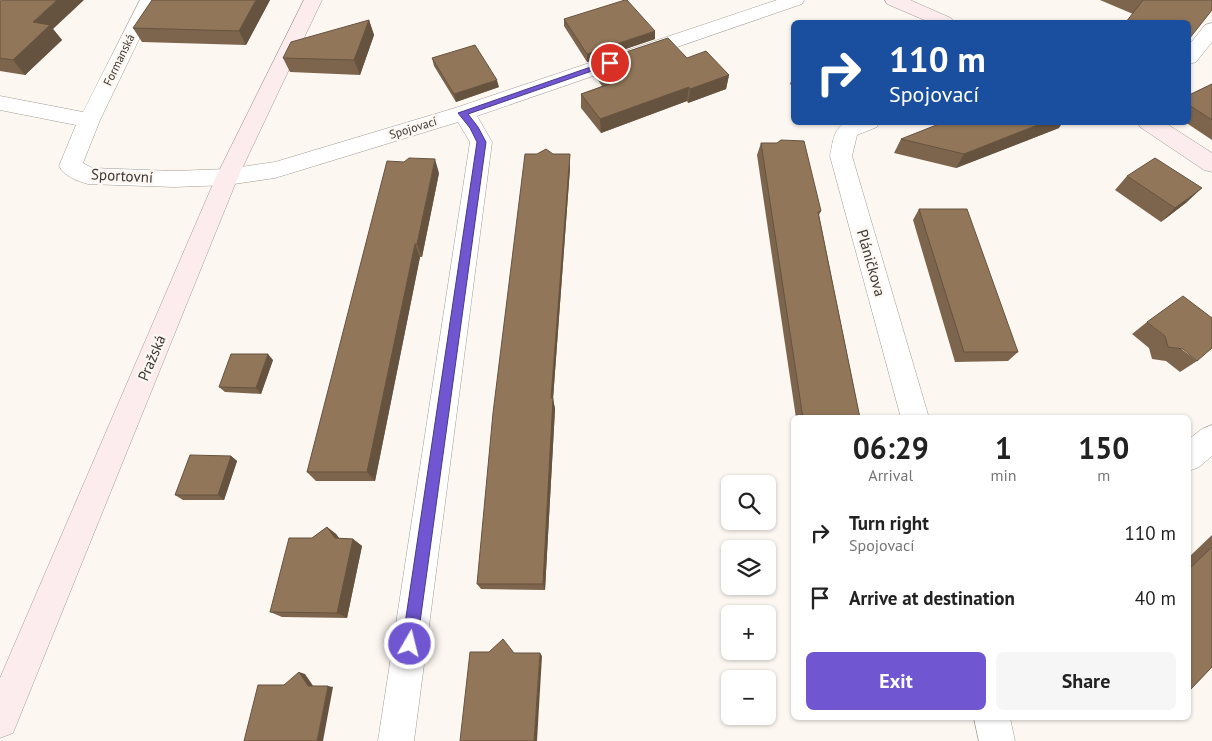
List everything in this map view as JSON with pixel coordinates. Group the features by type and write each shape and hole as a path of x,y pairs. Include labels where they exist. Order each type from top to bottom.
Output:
{"main road":[{"name":"Pražská","path":"0,720 228,178 313,0"},
{"path":"894,0 939,20"},
{"path":"1153,125 1212,164"}],"street":[{"name":"Formanská","path":"89,120 149,0"},
{"name":"Spojovací","path":"228,178 275,170 463,113 795,0"},
{"path":"1191,55 1212,29"},
{"path":"0,103 89,120"},
{"path":"396,741 481,142 474,127 463,113"},
{"name":"Sportovní","path":"89,120 70,166 88,176 174,179 228,178"},
{"name":"Pláničkova","path":"862,125 847,131 841,156 914,415"},
{"path":"1191,455 1212,438"},
{"path":"992,720 997,741"}],"building":[{"path":"57,0 33,22 50,25 13,60 0,58 0,1"},
{"path":"152,0 256,0 239,31 133,28"},
{"path":"625,0 655,31 587,54 564,19"},
{"path":"1143,0 1212,0 1212,10 1191,36 1191,20 1128,20"},
{"path":"369,20 354,60 283,58 291,42"},
{"path":"668,38 687,58 706,51 729,75 690,89 689,87 600,119 581,94 610,84 596,62"},
{"path":"475,45 497,80 454,94 432,58"},
{"path":"1212,84 1212,120 1191,106 1191,94"},
{"path":"936,125 1037,125 964,154 901,139"},
{"path":"781,140 804,141 821,211 818,212 859,415 803,415 761,143 777,143"},
{"path":"546,149 553,154 570,154 551,398 553,398 543,584 477,584 493,413 525,154 537,154"},
{"path":"409,158 435,159 367,472 307,472 387,161 404,162"},
{"path":"1155,158 1202,188 1175,208 1127,176"},
{"path":"919,209 967,209 1018,352 964,352"},
{"path":"1183,296 1212,318 1212,348 1197,361 1183,349 1168,347 1165,336 1147,322"},
{"path":"231,354 268,354 256,388 219,387"},
{"path":"190,455 231,456 218,495 175,495"},
{"path":"327,527 335,538 353,539 337,613 270,612 289,538 312,538"},
{"path":"1212,547 1212,667 1191,689 1191,567"},
{"path":"503,639 514,653 540,653 534,741 460,741 470,652 489,652"},
{"path":"299,672 308,686 328,686 317,741 244,741 258,685 284,685"}],"route":[{"path":"410,644 481,142 474,127 463,113 610,63"}]}
